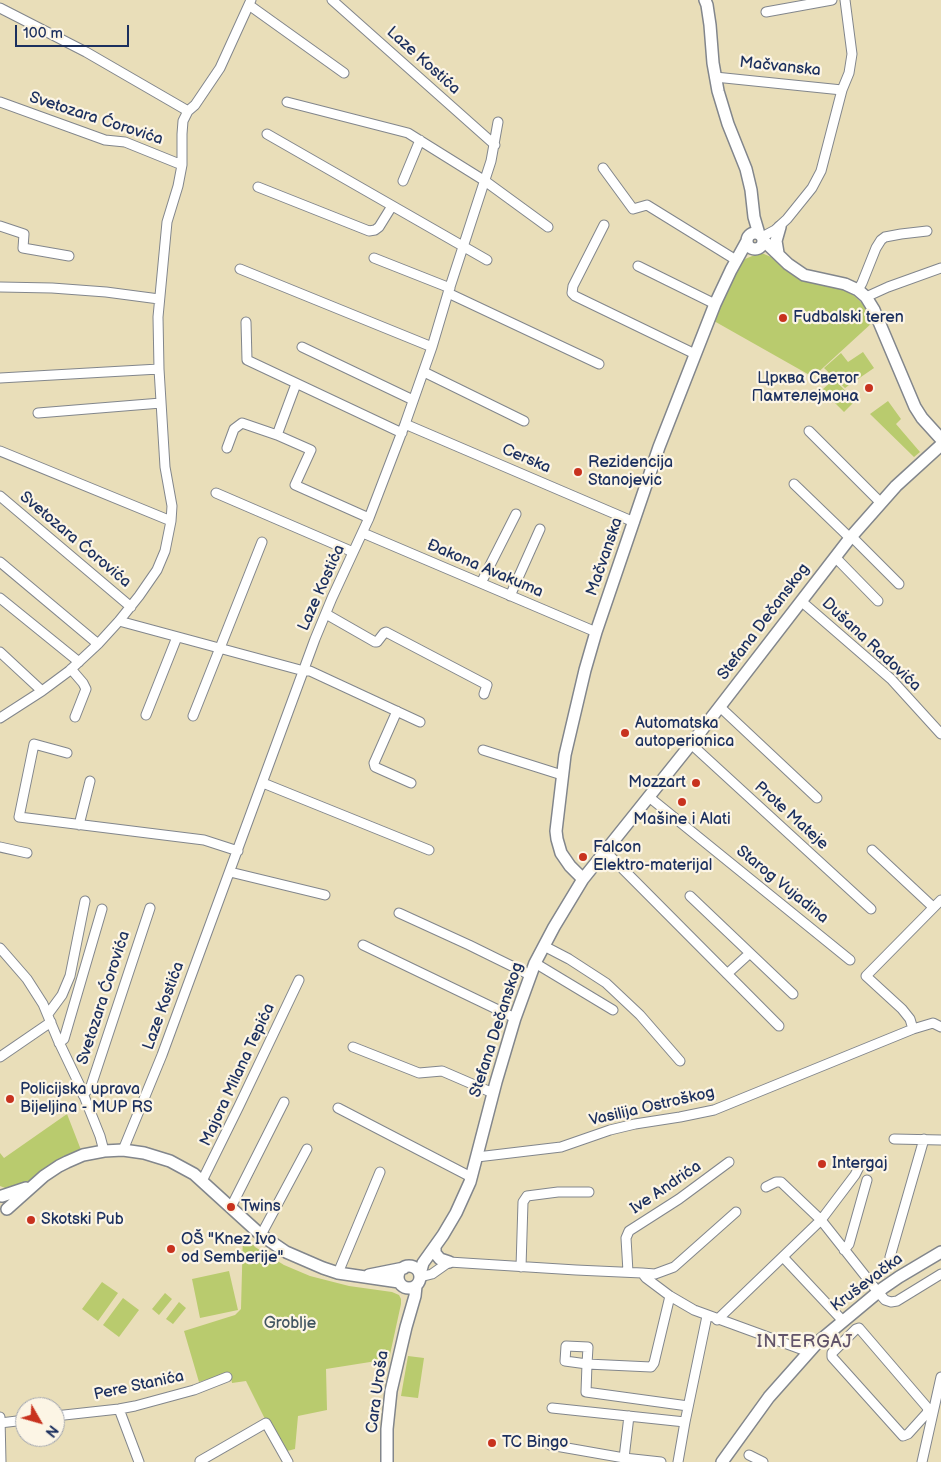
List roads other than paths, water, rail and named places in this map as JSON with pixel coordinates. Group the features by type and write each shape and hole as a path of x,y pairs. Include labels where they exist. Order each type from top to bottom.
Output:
{"main road":[{"path":"704,0 707,5 718,91 728,124 746,169 751,190 756,241 745,255 734,263"},
{"path":"780,226 776,241 780,256"},
{"path":"756,241 780,256 804,275 845,284 862,294 874,310 915,407 922,418 941,439"},
{"name":"Mačvanska","path":"583,879 565,860 558,846 557,820 565,755 585,670 596,632 659,447 715,304 734,263"},
{"name":"Stefana Dečanskog","path":"443,1236 456,1213 471,1177 492,1093 530,975 544,946 583,879 851,538 881,502 941,445"},
{"path":"3,1212 59,1166 83,1156 104,1151 123,1150 144,1153 170,1161 194,1174 261,1235 286,1252 338,1273 400,1283 408,1288 418,1280"},
{"path":"1,1195 10,1194 34,1185"},
{"path":"1,1195 7,1202 3,1212"},
{"path":"406,1327 423,1263 443,1236"},
{"path":"406,1327 406,1306 398,1275 443,1236"},
{"path":"435,1247 435,1253 440,1259 450,1262"},
{"name":"Kruševačka","path":"722,1462 769,1397 808,1352 878,1292 941,1252"},
{"path":"363,1277 406,1267 414,1267 418,1280"},
{"name":"Cara Uroša","path":"387,1462 387,1429 391,1392 406,1327"}],"street":[{"name":"Laze Kostića","path":"332,0 495,145"},
{"path":"766,12 832,0"},
{"name":"Mačvanska","path":"756,241 780,226 798,206 819,176 842,90 849,73 852,54 845,0"},
{"path":"250,2 344,73"},
{"name":"Svetozara Ćorovića","path":"4,716 71,669 98,644 120,621 158,570 165,551 172,506 165,467 158,317 167,222 182,165 183,121 188,110 195,105 220,68 250,2"},
{"path":"0,8 86,52 188,110"},
{"name":"Mačvanska","path":"715,77 842,90"},
{"name":"Svetozara Ćorovića","path":"0,102 105,140 125,142 182,165"},
{"path":"287,102 408,133 485,181 548,228"},
{"name":"Laze Kostića","path":"123,1150 162,1055 326,614 363,533 402,433 424,372 485,181 495,145 498,122"},
{"path":"267,134 486,260"},
{"path":"403,182 420,140"},
{"path":"603,168 633,209 647,205 734,263"},
{"path":"258,187 369,231 379,227 392,206"},
{"path":"604,225 573,286 572,293 695,354"},
{"path":"0,226 24,234 23,248 69,256"},
{"path":"927,231 885,237 881,240 862,283 862,294 941,268"},
{"path":"374,258 449,290 599,364"},
{"path":"638,266 715,304"},
{"path":"240,269 432,347"},
{"path":"0,287 106,292 159,299"},
{"path":"246,322 247,360 402,433"},
{"path":"302,347 413,400"},
{"path":"0,378 159,369"},
{"path":"424,372 524,421"},
{"path":"277,435 296,384"},
{"path":"38,413 161,403"},
{"path":"227,448 234,429 242,423 277,435 310,450 295,485 369,518"},
{"name":"Cerska","path":"405,424 634,522"},
{"path":"809,431 881,502"},
{"name":"Svetozara Ćorovića","path":"0,451 171,521"},
{"path":"794,484 899,584"},
{"path":"216,493 353,552"},
{"name":"Svetozara Ćorovića","path":"0,496 131,607"},
{"path":"481,583 516,514"},
{"path":"510,596 540,529"},
{"name":"Đakona Avakuma","path":"363,533 596,632"},
{"path":"193,716 262,542"},
{"path":"835,558 878,602"},
{"path":"0,562 98,644"},
{"path":"0,598 79,662"},
{"name":"Dušana Radovića","path":"801,601 891,679 941,734"},
{"path":"326,614 375,642 386,632 487,685 484,694"},
{"path":"120,621 316,673 420,722"},
{"path":"146,715 176,637"},
{"path":"0,652 42,691"},
{"path":"71,669 83,683 86,690 75,718"},
{"path":"0,705 4,716"},
{"path":"720,707 818,798"},
{"path":"397,711 374,763 375,767 411,783"},
{"path":"67,753 34,744 19,817 204,840 238,851"},
{"name":"Prote Mateje","path":"691,744 871,909"},
{"path":"483,750 562,775"},
{"path":"79,825 90,781"},
{"path":"263,783 429,850"},
{"name":"Starog Vujadina","path":"649,797 850,960"},
{"path":"0,847 27,853"},
{"path":"872,850 933,908"},
{"path":"605,851 779,1026"},
{"path":"230,872 325,895"},
{"path":"690,896 793,994"},
{"path":"912,1029 910,1018 866,976 941,900"},
{"path":"0,1057 50,1018 70,976 85,901"},
{"name":"Svetozara Ćorovića","path":"83,1095 90,1086 150,908"},
{"name":"Svetozara Ćorovića","path":"59,1043 64,1039 102,909"},
{"path":"399,913 530,975"},
{"path":"363,945 515,1018"},
{"path":"544,946 569,959 606,983 640,1014 680,1061"},
{"name":"Svetozara Ćorovića","path":"0,948 27,979 43,1004 83,1095 100,1136 104,1151"},
{"path":"728,974 750,954"},
{"path":"535,963 613,1010"},
{"name":"Majora Milana Tepića","path":"202,1181 252,1080 298,980"},
{"name":"Vasilija Ostroškog","path":"477,1157 561,1147 610,1130 714,1110 912,1029 933,1024 941,1026"},
{"path":"353,1047 419,1073 442,1071 492,1093"},
{"path":"231,1207 284,1102"},
{"path":"338,1108 471,1177"},
{"path":"894,1139 941,1140"},
{"path":"890,1257 924,1140"},
{"path":"261,1235 307,1150"},
{"name":"Ive Andrića","path":"628,1272 626,1238 629,1231 679,1199 729,1162"},
{"path":"717,1320 821,1220 852,1180 860,1165"},
{"path":"338,1273 380,1172"},
{"path":"844,1250 849,1244 867,1180"},
{"path":"766,1187 776,1182 781,1182 821,1220 885,1300 897,1301 941,1274"},
{"path":"521,1267 523,1202 527,1196 558,1192 588,1192"},
{"path":"418,1280 429,1278 450,1262 655,1274 674,1268 736,1212"},
{"path":"783,1257 842,1321"},
{"path":"642,1273 670,1296 694,1310 808,1352"},
{"path":"670,1296 654,1363 651,1367 586,1364 586,1392 688,1406"},
{"path":"678,1462 684,1422 707,1316"},
{"path":"818,1343 903,1436 908,1434 926,1413 928,1409 926,1406 859,1328 832,1353 832,1357"},
{"name":"Pere Stanića","path":"65,1415 119,1409 194,1390 227,1377"},
{"path":"922,1462 941,1377"},
{"path":"552,1408 684,1422"},
{"path":"119,1409 139,1462"},
{"path":"624,1458 629,1416"},
{"path":"0,1417 1,1462"},
{"path":"0,1423 15,1421"},
{"path":"199,1462 266,1423 288,1462"},
{"path":"550,1445 624,1458 661,1462"},
{"path":"749,1455 762,1462"}],"place":[{"name":"Fudbalski teren","path":"783,318"},
{"name":"Црква Светог Памтелејмона","path":"869,388"},
{"name":"Rezidencija Stanojevic","path":"578,472"},
{"name":"Automatska autoperionica","path":"625,733"},
{"name":"Mozzart","path":"696,783"},
{"name":"Mašine i Alati","path":"682,802"},
{"name":"Falcon Elektro-materijal","path":"583,857"},
{"name":"Policijska uprava Bijeljina - MUP RS","path":"10,1099"},
{"name":"Intergaj","path":"822,1164"},
{"name":"Twins","path":"231,1207"},
{"name":"Skotski Pub","path":"31,1220"},
{"name":"OŠ \"Knez Ivo od Semberije\"","path":"171,1249"},
{"name":"TC Bingo","path":"492,1443"}],"district":[{"name":"INTERGAJ","path":"805,1342"}],"park label":[{"name":"Groblje","path":"290,1324"}]}
